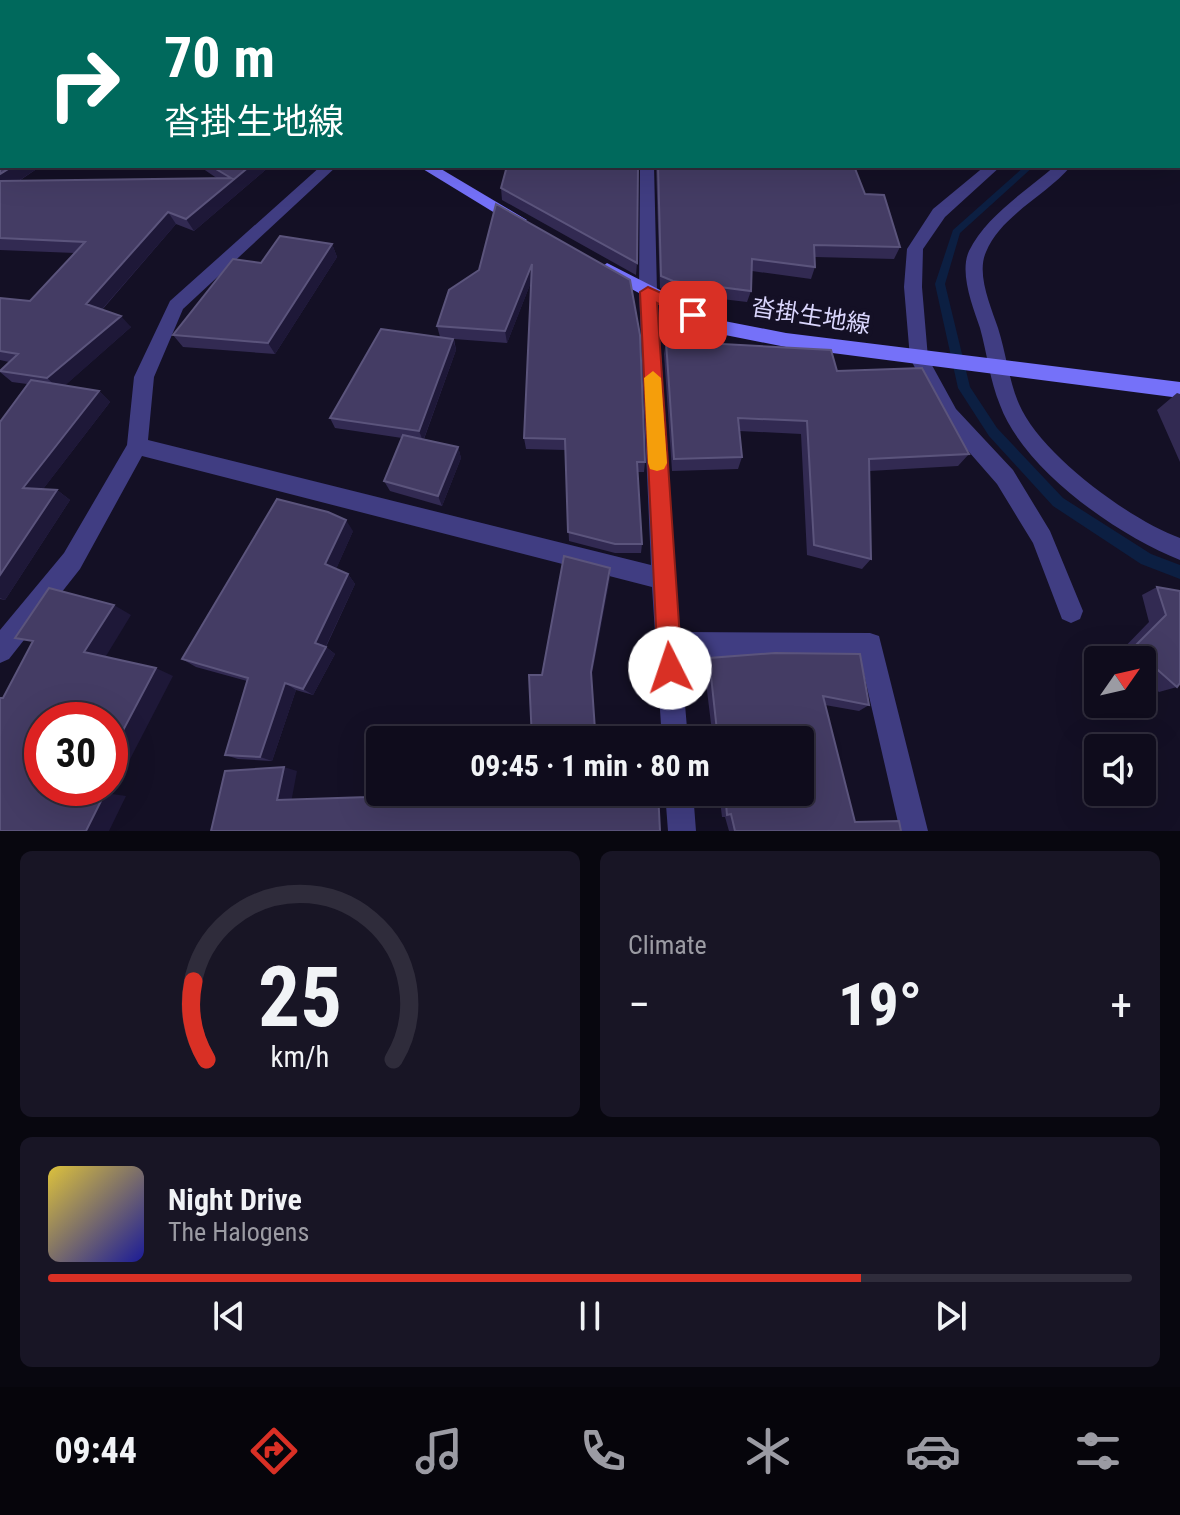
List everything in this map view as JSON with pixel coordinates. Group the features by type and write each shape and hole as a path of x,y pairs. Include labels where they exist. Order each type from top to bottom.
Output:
{"main road":[{"path":"429,168 540,231"},
{"name":"沓掛生地線","path":"594,262 715,326 786,340 1180,390"}],"street":[{"path":"0,650 72,561 137,446 144,377 176,305 328,168"},
{"path":"647,168 648,292 674,726"},
{"path":"992,168 939,213 915,249 913,287 919,358 949,415 1005,477 1042,538 1071,611"},
{"path":"1062,168 991,230 976,254 977,291 993,367 1026,435 1083,492 1154,539 1180,549"},
{"path":"137,446 663,579"},
{"path":"668,644 870,645 914,831"},
{"path":"680,806 682,831"}],"building":[{"path":"214,168 248,168 186,219 168,212 86,304 121,316 47,378 0,371 18,354 0,351 0,298 30,301 85,242 0,238 0,181 231,178"},
{"path":"506,168 638,168 637,263 501,188"},
{"path":"658,168 855,168 865,194 884,195 900,247 814,245 815,267 752,259 751,291 673,281 661,276"},
{"path":"496,204 630,280 640,335 645,462 637,462 642,544 615,544 568,532 565,439 524,438 532,264 505,331 437,326 449,290 479,270"},
{"path":"280,236 332,244 268,343 173,335 233,259 261,263"},
{"path":"381,329 453,339 419,431 330,418"},
{"path":"666,341 831,350 837,371 922,368 969,454 869,459 871,559 814,545 807,421 738,418 742,457 674,459"},
{"path":"31,380 99,391 23,488 57,490 0,575 0,422"},
{"path":"403,435 458,447 438,496 384,481"},
{"path":"277,499 328,512 346,520 325,564 348,574 315,643 326,647 303,689 285,683 260,757 225,755 248,678 182,659"},
{"path":"564,556 610,568 591,672 595,726 531,726 529,675 542,675"},
{"path":"1157,587 1180,591 1180,683 1177,687 1156,668 1156,646 1135,646 1166,615"},
{"path":"49,588 114,605 84,652 156,668 128,721 128,702 24,702 24,806 98,806 86,831 0,831 0,698 3,698 33,641 15,638"},
{"path":"775,653 860,654 869,705 823,696 855,822 899,821 901,831 735,831 726,806 814,806 814,726 716,726 709,658"},
{"path":"284,767 277,800 366,797 366,806 659,806 660,831 211,831 225,771"}],"waterway":[{"path":"1028,168 956,232 940,284 964,388 993,432 1058,502 1146,559 1180,572"}],"slow traffic":[{"path":"653,378 657,463"}],"route":[{"path":"670,668 648,292 693,315"}]}
